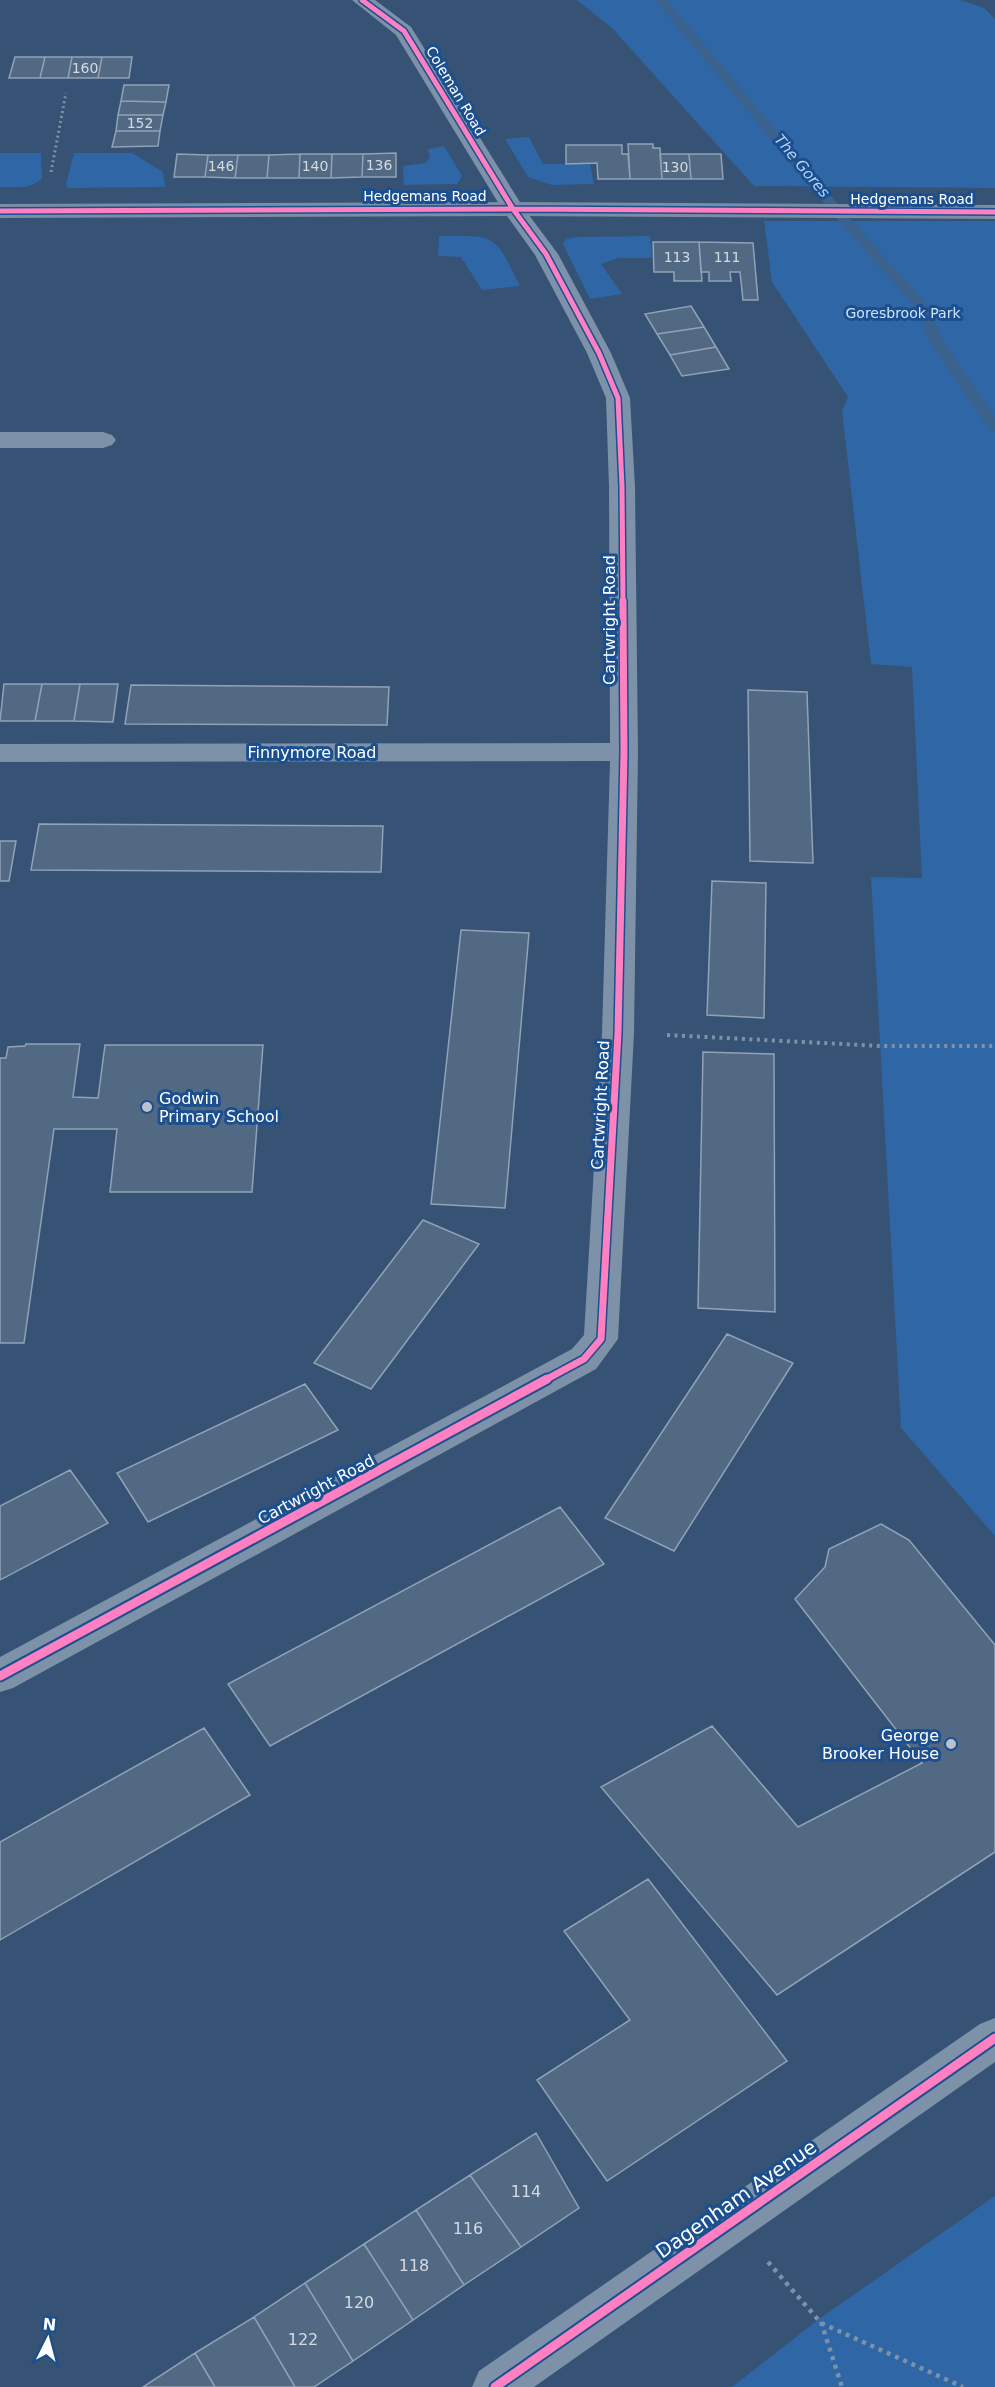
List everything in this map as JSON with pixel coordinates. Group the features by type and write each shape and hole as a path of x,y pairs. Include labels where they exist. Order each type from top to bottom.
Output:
{"street":[{"name":"Coleman Road","path":"362,0 404,31 513,209"},
{"name":"Hedgemans Road","path":"0,211 513,209 995,212"},
{"name":"Cartwright Road","path":"0,1676 584,1359 601,1339 618,1033 624,752 622,487 618,398 599,353 546,254 513,209"},
{"path":"0,440 103,440"},
{"name":"Finnymore Road","path":"0,753 624,752"},
{"name":"Dagenham Avenue","path":"495,2387 995,2038"}],"path":[{"path":"44,211 66,93"},
{"path":"618,1033 881,1046 995,1046"},
{"path":"734,2221 820,2321 842,2387"},
{"path":"820,2321 963,2387"}],"green space":[{"path":"577,0 960,0 984,8 995,19 995,188 754,186 612,28"},
{"path":"529,137 543,164 590,164 594,184 552,185 528,177 505,139"},
{"path":"444,146 462,176 457,184 404,185 403,166 426,163 430,157 428,149"},
{"path":"0,153 41,153 42,178 28,186 0,187"},
{"path":"74,153 132,153 163,172 165,187 68,188 66,184"},
{"name":"Goresbrook Park","path":"764,221 995,221 995,1536 901,1428 871,877 922,878 912,667 871,664 842,411 848,397 772,282"},
{"path":"439,236 472,236 492,241 505,256 520,286 482,290 461,257 438,256"},
{"path":"650,236 652,258 619,258 601,264 622,294 590,299 563,244 566,239 577,237"},
{"path":"995,2196 995,2387 732,2387 819,2319"}],"building":[{"path":"15,57 45,57 40,78 9,78"},
{"path":"45,57 72,57 68,78 40,78"},
{"path":"72,57 102,57 98,78 68,78"},
{"path":"102,57 132,57 129,78 98,78"},
{"path":"124,85 169,85 166,102 121,101"},
{"path":"121,101 166,102 163,115 118,115"},
{"path":"118,115 163,115 160,131 116,131"},
{"path":"116,131 160,131 158,146 112,147"},
{"path":"628,144 653,144 653,148 660,148 662,179 630,179"},
{"path":"566,145 622,145 622,154 628,154 630,179 598,179 597,163 566,164"},
{"path":"396,153 396,177 362,177 363,154"},
{"path":"177,154 208,155 205,177 174,177"},
{"path":"300,154 332,154 331,178 299,178"},
{"path":"300,154 299,178 267,178 269,155"},
{"path":"332,154 363,154 362,177 331,178"},
{"path":"660,154 689,154 691,179 662,179"},
{"path":"689,154 721,154 723,179 691,179"},
{"path":"208,155 238,155 235,178 205,177"},
{"path":"238,155 269,155 267,178 235,178"},
{"path":"653,242 699,242 702,281 674,281 674,272 654,272"},
{"path":"699,242 753,243 758,300 743,300 740,272 730,272 731,281 709,281 709,272 701,272"},
{"path":"691,306 704,327 657,334 645,314"},
{"path":"704,327 716,347 670,355 657,334"},
{"path":"716,347 729,369 682,376 670,355"},
{"path":"4,684 42,684 35,721 0,721"},
{"path":"42,684 80,684 74,721 35,721"},
{"path":"80,684 118,684 113,722 74,721"},
{"path":"131,685 389,687 387,725 125,724"},
{"path":"748,690 807,692 813,863 750,861"},
{"path":"39,824 383,826 381,872 31,870"},
{"path":"0,841 16,841 9,881 0,881"},
{"path":"712,881 766,883 764,1018 707,1015"},
{"path":"461,930 529,933 505,1208 431,1204"},
{"name":"Godwin Primary School","path":"26,1044 80,1044 73,1097 98,1098 105,1045 263,1045 252,1192 110,1192 117,1129 54,1129 24,1343 0,1343 0,1058 6,1058 8,1047 25,1046"},
{"name":"Godwin Primary School","path":"26,1044 80,1044 73,1097 98,1098 105,1045 263,1045 252,1192 110,1192 117,1129 54,1129 24,1343 0,1343 0,1058 6,1058 8,1047 25,1046"},
{"path":"703,1052 774,1054 775,1312 698,1308"},
{"path":"423,1220 479,1244 371,1389 314,1363"},
{"path":"727,1334 793,1363 674,1551 605,1518"},
{"path":"305,1384 338,1430 148,1522 117,1473"},
{"path":"70,1470 108,1523 0,1580 0,1506"},
{"path":"560,1507 604,1564 270,1746 228,1684"},
{"name":"George Brooker House","path":"881,1524 909,1540 995,1645 995,1852 777,1995 601,1787 712,1726 798,1827 922,1763 795,1599 825,1567 829,1549"},
{"path":"204,1728 250,1795 0,1940 0,1842"},
{"path":"648,1879 787,2061 607,2181 537,2080 630,2020 564,1931"},
{"path":"536,2133 579,2208 521,2247 470,2175"},
{"path":"470,2175 521,2247 464,2285 416,2210"},
{"path":"416,2210 464,2285 413,2320 364,2244"},
{"path":"364,2244 413,2320 353,2361 305,2283"},
{"path":"305,2283 353,2361 314,2387 295,2387 254,2317"},
{"path":"254,2317 295,2387 215,2387 195,2353"},
{"path":"195,2353 215,2387 143,2387"}],"waterway":[{"name":"The Gores","path":"661,0 848,224 921,306 936,341 995,427"}],"cycle path":[{"path":"0,1676 584,1359 601,1339 618,1033 624,752 622,487 618,398 599,353 546,254 513,209 404,31 362,0"},
{"path":"0,211 513,209 995,212"},
{"path":"495,2387 995,2038"}],"place":[{"name":"Godwin Primary School","path":"147,1107"},
{"name":"George Brooker House","path":"951,1744"}]}
